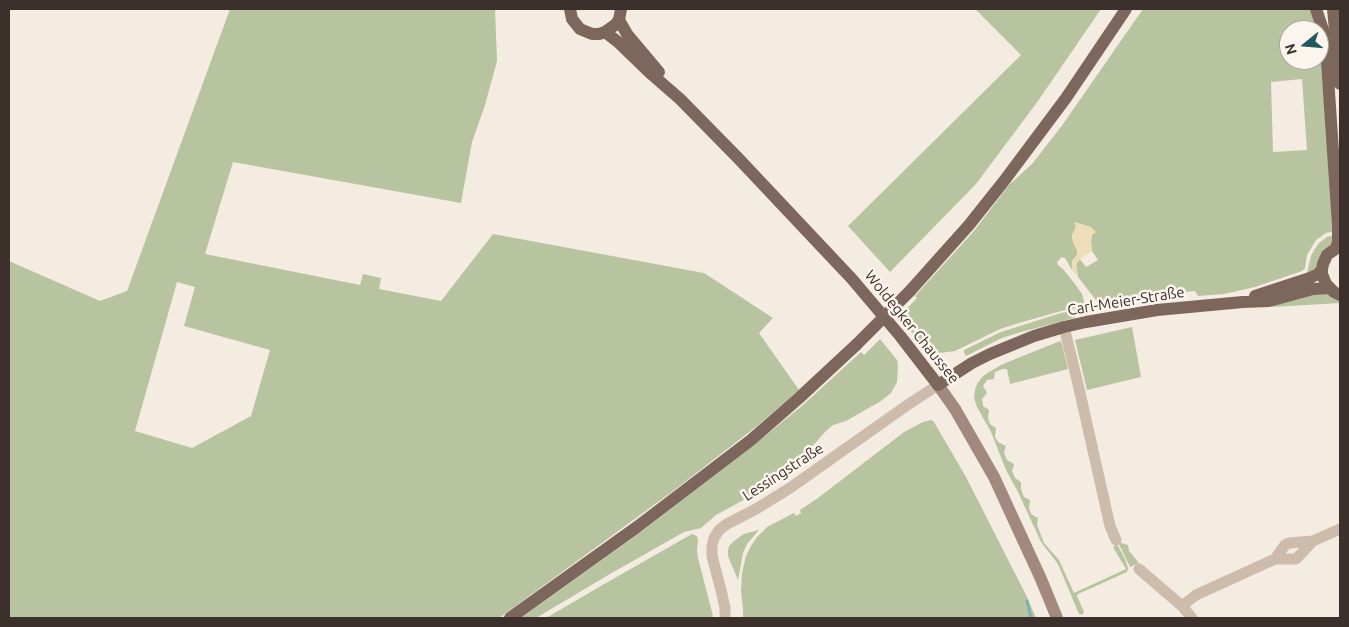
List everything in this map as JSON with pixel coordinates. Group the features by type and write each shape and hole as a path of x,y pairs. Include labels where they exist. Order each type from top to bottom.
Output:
{"main road":[{"path":"570,9 572,19 580,29 592,34 605,32"},
{"path":"510,618 637,527 751,440 856,345 910,291 969,225 1066,98 1126,9"},
{"path":"1316,9 1320,17 1326,48 1338,224 1338,247 1325,259 1322,270 1324,280 1329,288 1340,295"},
{"path":"1333,9 1340,84"},
{"name":"Woldegker Chaussee","path":"620,14 611,29 605,32 680,99 742,162 852,279 901,337 938,385 955,409 994,477 1057,618"},
{"name":"Woldegker Chaussee","path":"620,14 627,34 680,99"},
{"name":"Carl-Meier-Straße","path":"1243,302 1310,278 1322,270"},
{"name":"Carl-Meier-Straße","path":"938,385 990,354 1034,336 1064,327 1158,310 1269,301 1313,289 1329,288"}],"street":[{"path":"1064,327 1110,526 1116,540"},
{"name":"Lessingstraße","path":"726,618 712,556 714,538 719,530 790,488 938,385"},
{"path":"1274,559 1285,545 1289,543 1314,541 1340,528"},
{"path":"1182,606 1196,596 1274,559 1296,559 1314,541"},
{"path":"1139,569 1182,606 1192,618"}],"green space":[{"path":"230,9 495,9 497,61 485,105 472,142 461,203 233,162 205,254 360,285 363,274 381,278 379,289 441,301 493,234 704,273 773,318 759,333 799,390 757,426 673,491 499,618 9,618 9,261 100,301 127,291","holes":["177,282 195,287 184,326 270,350 251,416 192,448 135,431"]},
{"path":"975,9 1101,9 1038,101 976,184 890,272 848,226 1021,55"},
{"path":"1143,9 1310,9 1314,20 1279,20 1279,70 1322,70 1335,231 1326,233 1316,240 1307,255 1305,268 1302,271 1255,287 1224,294 1198,296 1195,291 1184,292 1179,297 1139,301 1123,300 1099,304 1078,277 1076,264 1080,259 1086,267 1098,260 1092,251 1092,235 1075,223 1076,227 1072,235 1077,255 1072,261 1072,270 1065,258 1062,257 1057,262 1082,294 1084,307 1061,311 1000,329 955,351 931,352 926,349 899,317 917,298 915,296 974,231 1009,185 1032,164 1061,127","holes":["1302,79 1307,150 1273,152 1271,82"]},
{"path":"1335,235 1333,242 1315,268 1307,273 1311,256 1319,243 1327,237"},
{"path":"1315,292 1328,294 1340,300 1340,303 1272,307 1274,304"},
{"path":"1083,309 1074,318 1002,338 966,356 964,352 964,350 1001,332 1061,313"},
{"path":"1132,327 1141,377 1087,390 1075,340"},
{"path":"880,339 897,360 898,365 897,382 891,393 881,401 846,421 833,425 793,468 751,496 716,515 701,528 684,532 536,618 521,618 641,532 754,445 803,405 861,352 864,355"},
{"path":"1060,341 1068,369 1010,384 1007,369 1002,369 995,372 994,379 987,380 983,386 987,393 982,399 983,406 989,410 988,418 990,424 996,428 995,437 998,442 1006,446 1004,453 1007,460 1014,464 1012,471 1015,478 1021,482 1024,497 1030,500 1029,508 1031,514 1038,518 1037,525 1044,543 1059,560 1074,593 1126,569 1113,547 1117,544 1125,559 1128,568 1127,572 1078,594 1077,596 1084,612 1082,615 1079,614 1058,564 1041,542 974,398 977,384 989,372 1003,364"},
{"path":"931,420 934,422 966,477 1036,618 743,618 742,573 746,556 757,537 767,527 794,513 796,516 801,513 800,510 904,432"},
{"path":"759,530 747,544 743,553 738,580 728,556 729,546 744,534"},
{"path":"692,534 697,536 698,558 713,618 546,618 606,583"},
{"path":"1118,542 1128,545 1129,551 1139,563 1130,567"}],"sand":[{"path":"1075,222 1091,227 1096,232 1092,235 1092,251 1076,264 1078,277 1072,270 1072,261 1077,255 1072,235 1076,227"}],"waterway":[{"path":"1027,601 1031,618"}]}
